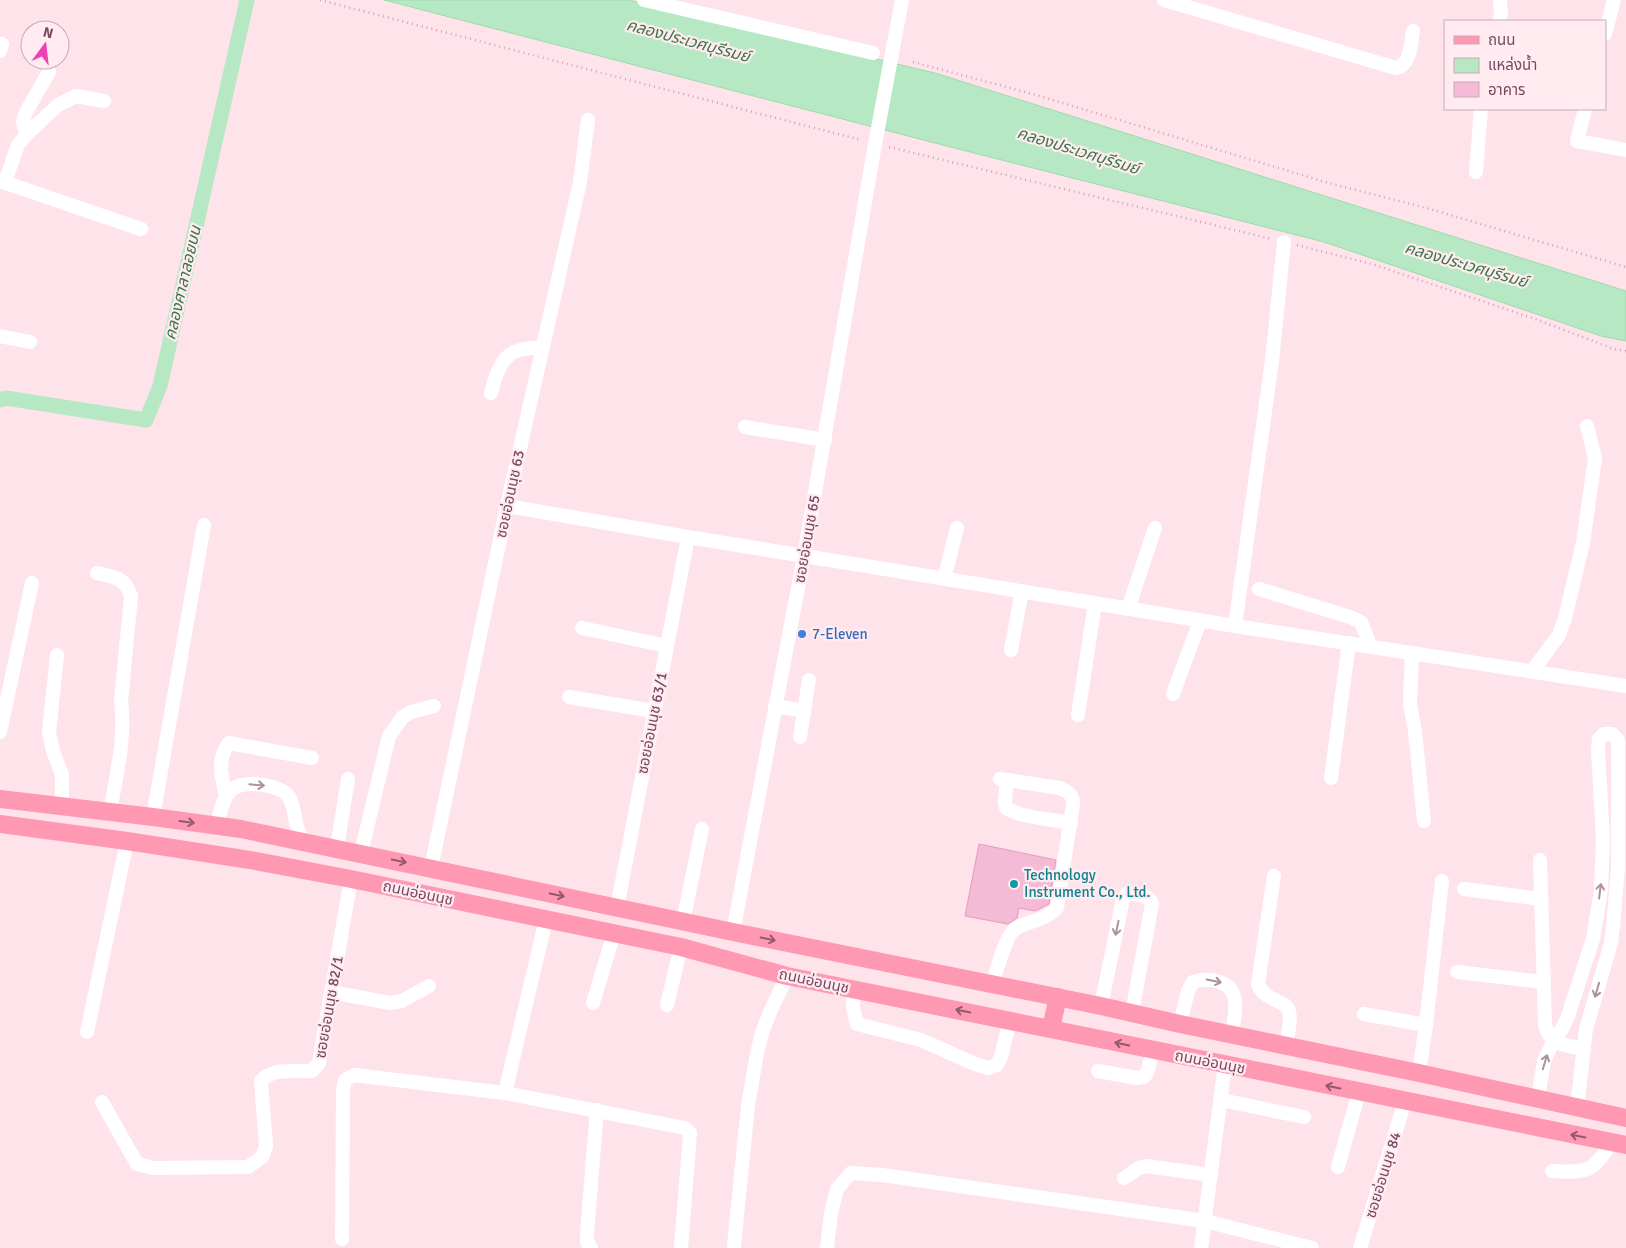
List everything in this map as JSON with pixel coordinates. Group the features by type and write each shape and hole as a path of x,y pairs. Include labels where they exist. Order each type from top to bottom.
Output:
{"main road":[{"name":"ถนนอ่อนนุช","path":"0,799 216,826 337,848 683,922 1101,1006 1626,1118"},
{"name":"ถนนอ่อนนุช","path":"0,824 250,860 351,879 680,947 787,976 1619,1144"},
{"path":"728,960 733,932"},
{"path":"1051,1028 1058,997"}],"street":[{"path":"644,0 872,53"},
{"name":"ซอยอ่อนนุช 65","path":"733,932 804,556 875,144 902,0"},
{"path":"1164,0 1396,68 1406,62 1413,31"},
{"path":"1499,20 1500,0"},
{"path":"1606,30 1614,0"},
{"path":"26,135 23,122 26,112 49,72"},
{"path":"104,101 76,96 58,104 18,145 2,181 141,229"},
{"path":"1476,172 1481,110"},
{"path":"1585,110 1577,141 1626,150"},
{"name":"ซอยอ่อนนุช 63","path":"431,868 507,506 580,182 588,120"},
{"path":"1235,626 1272,361 1284,242"},
{"path":"0,336 30,342"},
{"path":"491,393 498,371 506,359 515,351 542,347"},
{"path":"1532,672 1559,635 1565,618 1582,543 1595,458 1587,426"},
{"path":"745,427 825,440"},
{"path":"507,506 1200,621 1626,686"},
{"path":"154,817 204,525"},
{"path":"944,579 957,528"},
{"path":"1128,609 1155,528"},
{"name":"ซอยอ่อนนุช 63/1","path":"617,908 688,537"},
{"path":"97,573 121,580 128,586 131,596 121,702 123,717 122,734 110,812"},
{"path":"0,732 32,583"},
{"path":"1259,589 1361,622 1371,647"},
{"path":"1011,650 1022,591"},
{"path":"1078,715 1095,603"},
{"path":"1173,694 1200,621"},
{"path":"582,628 666,646"},
{"path":"1331,778 1349,643"},
{"path":"1412,653 1410,704 1424,821"},
{"path":"57,655 49,732 62,775 62,807"},
{"path":"800,737 809,680"},
{"path":"569,697 654,711"},
{"path":"361,853 389,736 403,717 411,712 434,706"},
{"path":"775,706 804,711"},
{"path":"1538,1098 1544,1062 1568,1016 1593,939 1602,874 1603,839 1598,749 1599,739 1604,734 1612,734 1618,740 1622,817 1611,943 1586,1029 1577,1108"},
{"path":"226,796 220,769 224,749 229,743 312,758"},
{"path":"337,848 348,779"},
{"path":"992,984 1008,937 1014,930 1050,915 1057,908 1071,823 1073,797 1060,788 1003,779 1006,808 1028,815 1071,823"},
{"path":"216,826 226,796 231,790 241,784 260,785 284,791 288,796 295,810 297,827 304,842"},
{"path":"1601,790 1622,792"},
{"path":"1602,815 1622,817"},
{"path":"683,922 702,829"},
{"path":"86,1032 127,841"},
{"path":"1540,860 1545,1024 1547,1035 1553,1042 1584,1049"},
{"path":"1274,876 1258,984 1260,990 1267,996 1286,1005 1289,1010 1290,1017 1286,1046"},
{"name":"ซอยอ่อนนุช 82/1","path":"102,1102 137,1164 154,1168 248,1167 262,1157 266,1146 261,1081 266,1075 274,1072 312,1071 319,1064 351,879"},
{"path":"1419,1073 1442,881"},
{"path":"1464,888 1541,899"},
{"path":"1101,1006 1123,899 1128,893 1148,898 1152,904 1132,1013"},
{"path":"505,1093 546,919"},
{"path":"593,1002 614,933"},
{"path":"1593,939 1611,943"},
{"path":"667,1005 680,947"},
{"path":"1457,972 1544,982"},
{"path":"734,1245 748,1106 757,1053 770,1012 787,976"},
{"path":"1180,1024 1188,991 1193,982 1203,979 1215,979 1227,985 1233,995 1235,1003 1232,1035"},
{"path":"331,992 390,1002 402,1001 429,986"},
{"path":"853,989 853,1008 857,1024 921,1040 988,1068 997,1065 1001,1057 1010,1020"},
{"path":"1364,1014 1426,1025"},
{"path":"1098,1071 1137,1078 1144,1077 1147,1073 1153,1051"},
{"path":"1201,1248 1225,1065"},
{"path":"342,1239 343,1090 345,1080 354,1075 505,1093 685,1128 690,1133 681,1248"},
{"path":"1338,1167 1359,1092"},
{"path":"1220,1100 1304,1117"},
{"name":"ซอยอ่อนนุช 84","path":"1360,1248 1405,1101"},
{"path":"591,1248 587,1242 587,1234 598,1110"},
{"path":"1552,1171 1582,1172 1592,1168 1619,1144"},
{"path":"1124,1178 1139,1168 1146,1166 1211,1175"},
{"path":"827,1248 831,1213 837,1189 851,1173 882,1175 1205,1221 1312,1248"}],"path":[{"path":"320,0 875,144 1375,265 1538,320 1614,349 1626,351"},
{"path":"913,62 1036,96 1325,182 1430,209 1626,267"}],"water":[{"name":"คลองประเวศบุรีรมย์","path":"384,0 629,0 935,73 1626,291 1626,341 1601,336 1324,242"}],"building":[{"name":"Technology Instrument Co., Ltd.","path":"979,844 1056,860 1049,904 1035,911 1019,908 1017,918 1008,924 965,916"}],"waterway":[{"name":"คลองศาลาลอยบน","path":"0,400 6,398 146,420 160,386 247,0"}],"place":[{"name":"7-Eleven","path":"802,634"},
{"name":"Technology Instrument Co., Ltd.","path":"1014,884"}]}
